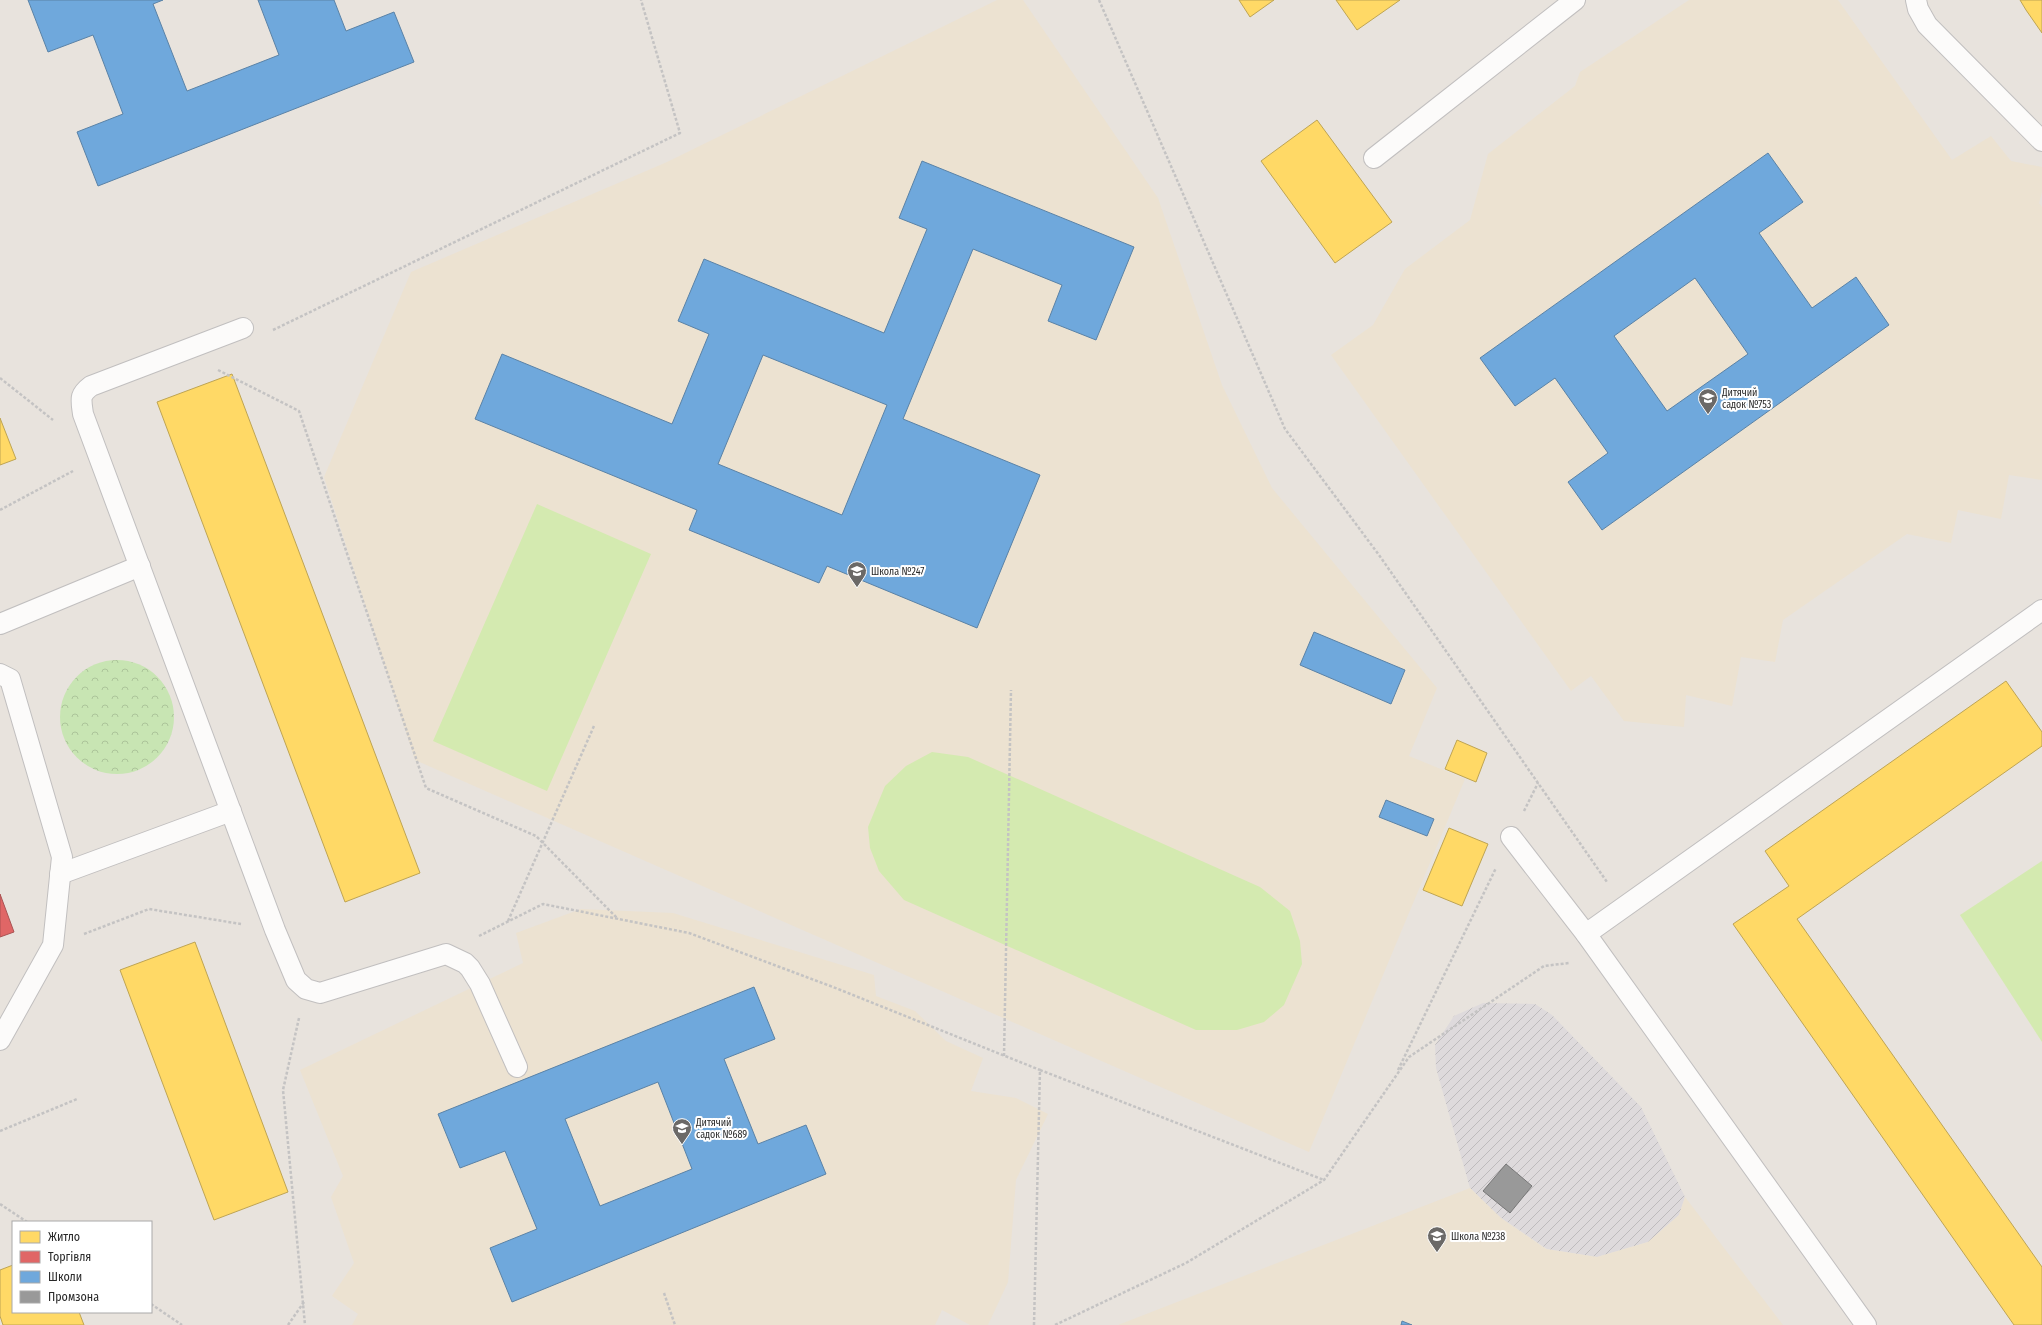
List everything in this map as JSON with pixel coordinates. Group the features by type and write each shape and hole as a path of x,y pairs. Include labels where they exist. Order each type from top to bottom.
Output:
{"lane":[{"path":"1374,158 1575,0"},
{"path":"1916,0 1918,9 1928,25 2042,141"},
{"path":"242,328 91,386 83,392 81,399 83,414 99,458 290,970 296,980 306,989 320,993 446,954 466,962 470,968 480,984 517,1067"},
{"path":"0,624 140,566"},
{"path":"1586,934 2042,610"},
{"path":"0,674 10,680 62,857 53,946 0,1040"},
{"path":"60,874 231,811"},
{"path":"1511,837 1586,934 1866,1325"}],"path":[{"path":"268,333 680,133 642,0"},
{"path":"1099,0 1285,429 1379,555 1624,907"},
{"path":"180,351 299,411 426,788 536,836 618,919"},
{"path":"0,378 56,423"},
{"path":"0,510 99,458"},
{"path":"1004,1056 1012,690"},
{"path":"508,922 594,726"},
{"path":"1394,1080 1538,783"},
{"path":"446,954 543,904 689,933 833,987 1004,1056 1324,1180"},
{"path":"53,946 149,909 275,930"},
{"path":"1055,1325 1186,1263 1324,1180 1409,1057 1544,966 1573,963"},
{"path":"305,1325 283,1090 306,989"},
{"path":"1034,1325 1040,1070"},
{"path":"0,1131 77,1099"},
{"path":"0,1204 26,1221"},
{"path":"664,1293 675,1325"},
{"path":"288,1325 304,1302"},
{"path":"152,1305 182,1325"}],"shaded area":[{"name":"Школа №247","path":"997,0 1023,0 1158,198 1222,385 1272,488 1437,688 1409,756 1465,779 1309,1152 415,760 324,477 411,272 667,162"},
{"name":"Дитячий садок №753","path":"1689,0 1838,0 1952,160 1991,136 2011,161 2042,167 2042,192 2039,203 2042,207 2042,480 2009,475 2001,519 1958,510 1951,543 1907,534 1783,620 1775,662 1741,657 1732,706 1686,695 1684,727 1624,721 1591,676 1571,691 1331,355 1373,325 1405,269 1470,220 1488,154 1575,86 1580,72"},
{"name":"Дитячий садок №689","path":"581,909 673,913 874,975 876,996 915,1011 946,1041 983,1058 971,1091 1016,1098 1048,1114 1016,1180 1008,1282 988,1325 970,1325 942,1310 935,1325 352,1325 358,1314 332,1296 354,1263 331,1197 343,1176 300,1070 523,963 516,933"},
{"path":"1483,1003 1535,1004 1552,1015 1641,1107 1685,1197 1679,1215 1648,1242 1597,1257 1547,1249 1501,1218 1470,1188 1436,1068 1435,1045 1454,1016"},
{"name":"Школа №238","path":"1470,1188 1501,1218 1546,1249 1597,1257 1648,1242 1679,1215 1685,1197 1783,1325 1118,1325"}],"green space":[{"path":"537,504 651,554 547,791 433,741"},
{"path":"117,660 139,664 158,676 170,695 174,717 170,739 158,758 139,770 117,774 95,770 76,758 64,739 60,717 64,695 76,676 95,664"},
{"path":"932,752 968,757 1260,887 1290,911 1300,941 1302,964 1284,1005 1264,1022 1237,1030 1196,1030 904,900 879,871 870,848 868,827 885,786 906,766"},
{"path":"2042,861 2042,1042 1960,915"}],"building: Житло":[{"path":"1239,0 1274,0 1250,17"},
{"path":"1336,0 1400,0 1357,30"},
{"path":"2020,0 2042,0 2042,33 2026,10"},
{"path":"1317,120 1392,222 1335,263 1261,161"},
{"path":"232,374 420,873 345,902 157,402"},
{"path":"0,418 16,459 0,465"},
{"path":"2006,681 2042,732 2042,746 1797,919 2042,1267 2042,1325 2014,1325 1733,924 1789,886 1765,851"},
{"path":"1457,740 1487,753 1476,782 1445,769"},
{"path":"1449,828 1488,844 1462,906 1423,890"},
{"path":"195,942 288,1192 214,1220 120,970"},
{"path":"12,1265 12,1313 79,1313 84,1325 3,1325 0,1316 0,1270"}],"building: Торгівля":[{"path":"0,894 14,932 0,937"}],"building: Школи":[{"path":"28,0 163,0 153,4 187,91 279,55 258,0 334,0 346,31 394,12 414,62 98,186 77,132 123,114 93,35 48,52"},
{"path":"1768,153 1803,202 1759,233 1812,308 1856,277 1889,325 1602,530 1568,482 1608,453 1555,378 1515,406 1480,358","holes":["1695,278 1748,354 1667,411 1614,336"]},
{"path":"922,161 1134,247 1096,340 1048,321 1062,285 973,249 903,419 1040,475 977,628 827,566 819,583 689,530 697,510 475,419 502,354 672,424 709,334 678,321 704,259 884,333 927,229 899,218","holes":["763,355 887,405 842,515 718,464"]},
{"path":"1314,632 1405,670 1391,704 1300,665"},
{"path":"1386,800 1434,819 1427,836 1379,817"},
{"path":"754,987 775,1039 724,1059 758,1144 806,1125 826,1174 512,1302 490,1248 537,1229 505,1151 460,1168 438,1114","holes":["658,1082 692,1169 600,1206 565,1119"]},
{"path":"1402,1321 1412,1325 1401,1325"}],"building: Промзона":[{"path":"1506,1164 1532,1186 1510,1213 1483,1191"}],"place":[{"name":"Дитячий садок №753","path":"1708,415"},
{"name":"Школа №247","path":"857,588"},
{"name":"Дитячий садок №689","path":"682,1145"},
{"name":"Школа №238","path":"1437,1253"}]}
